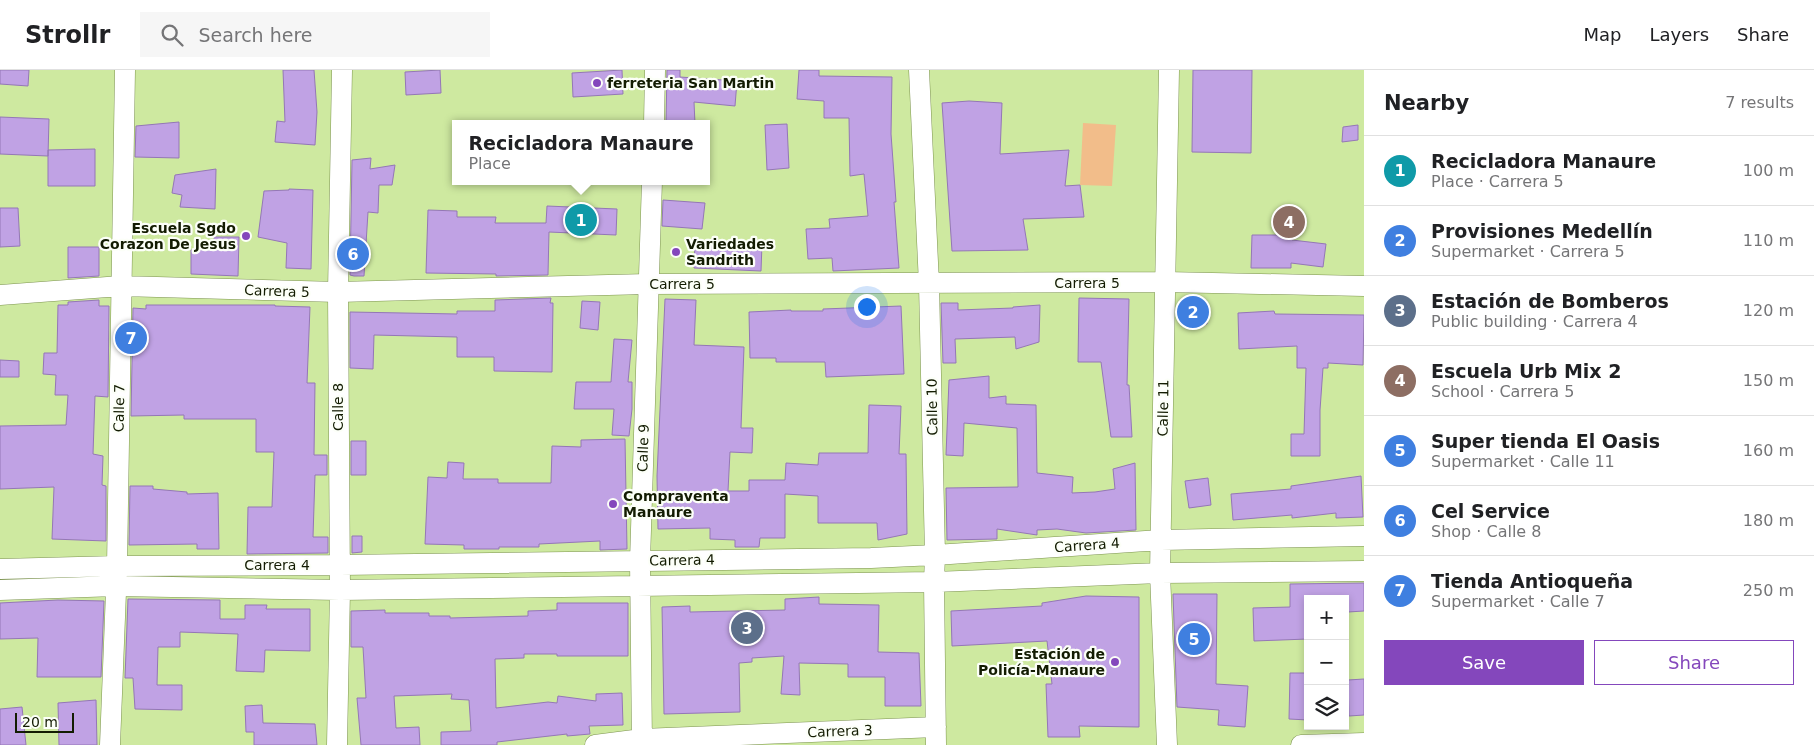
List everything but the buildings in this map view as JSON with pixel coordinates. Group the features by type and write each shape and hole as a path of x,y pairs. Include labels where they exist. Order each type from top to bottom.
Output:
{"street":[{"name":"Calle 7","path":"110,745 117,566 125,70"},
{"name":"Calle 8","path":"337,745 340,590 338,292 342,70"},
{"path":"654,120 655,70"},
{"name":"Calle 10","path":"919,70 929,284 935,555 936,736"},
{"name":"Calle 11","path":"1167,745 1160,540 1169,70"},
{"name":"Calle 9","path":"642,742 640,561 652,185"},
{"name":"Carrera 5","path":"0,295 121,286 338,292 648,284 1165,282 1364,286"},
{"name":"Carrera 4","path":"0,569 117,566 871,558 1160,540 1364,536"},
{"name":"Carrera 4","path":"0,590 116,586 340,590 934,582 1160,573 1364,571"},
{"name":"Carrera 3","path":"595,745 642,742 936,736"},
{"path":"1301,745 1364,743"}],"shaded area":[{"path":"1083,123 1116,125 1112,186 1080,185"}],"place":[{"name":"ferreteria San Martin","path":"597,83"},
{"name":"Recicladora Manaure","path":"581,220"},
{"name":"Escuela Urb Mix 2","path":"1289,222"},
{"name":"Escuela Sgdo Corazon De Jesus","path":"246,236"},
{"name":"Variedades Sandrith","path":"676,252"},
{"name":"Cel Service","path":"353,254"},
{"name":"Provisiones Medellín","path":"1193,312"},
{"name":"Tienda Antioqueña","path":"131,338"},
{"name":"Compraventa Manaure","path":"613,504"},
{"name":"Estación de Bomberos","path":"747,628"},
{"name":"Super tienda El Oasis","path":"1194,639"},
{"name":"Estación de Policía-Manaure","path":"1115,662"}]}
